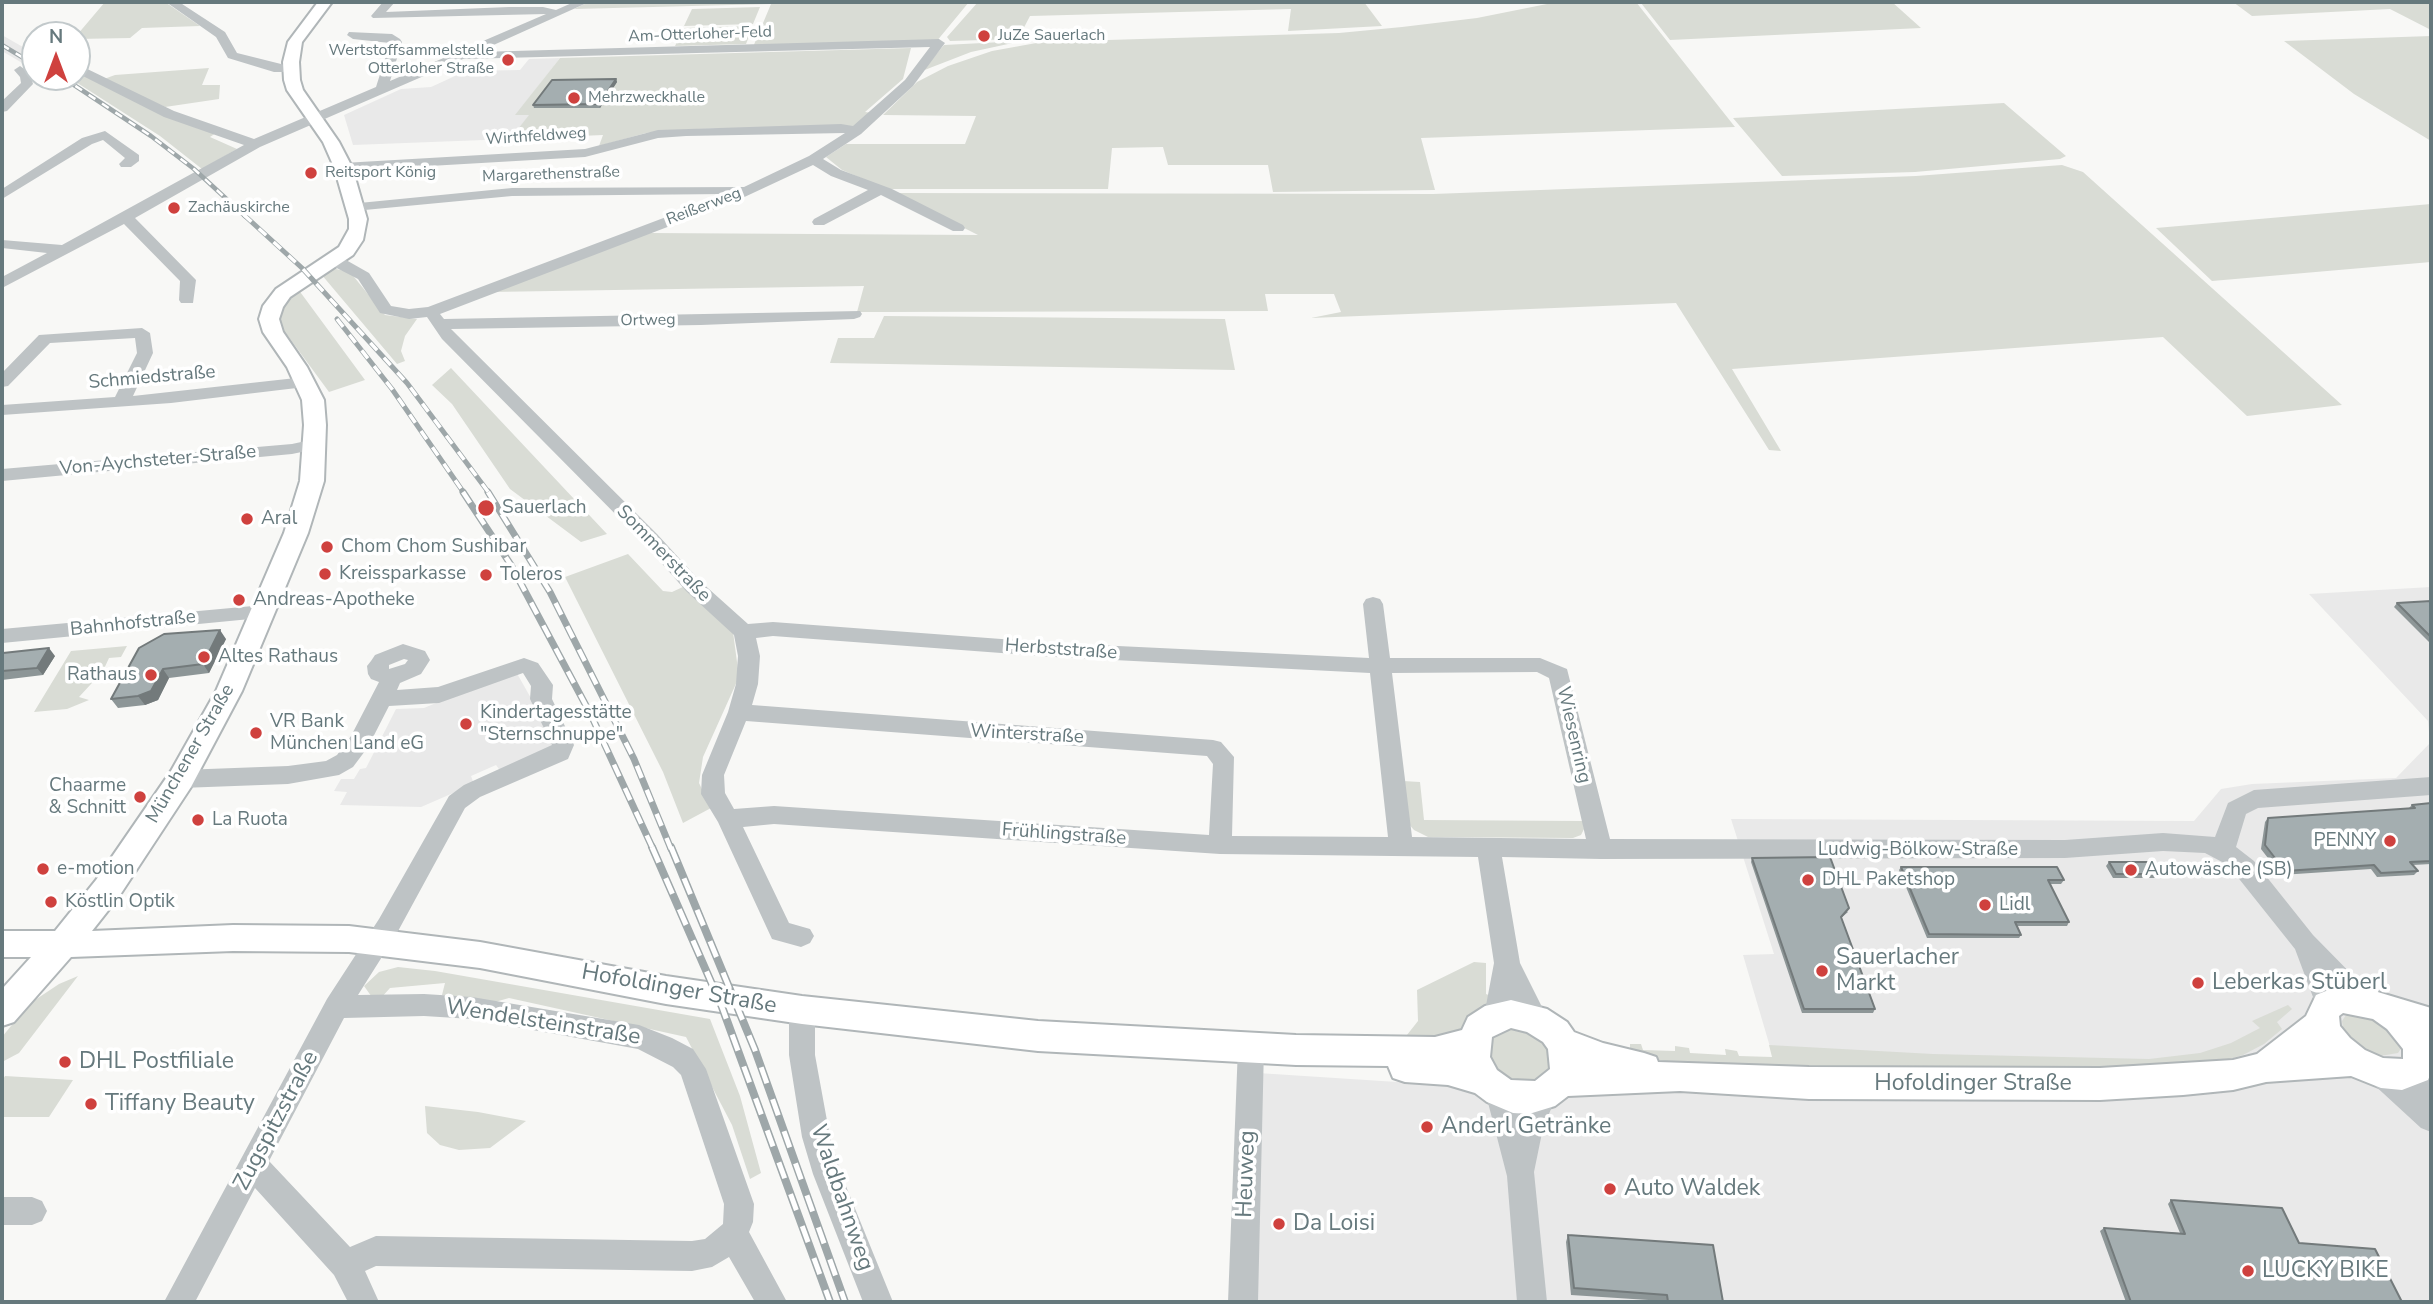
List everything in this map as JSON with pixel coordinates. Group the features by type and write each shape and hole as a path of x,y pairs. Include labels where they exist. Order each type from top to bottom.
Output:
{"main road":[{"path":"291,68 292,52 299,34 325,2"},
{"name":"Münchener Straße","path":"63,944 107,889 181,779 229,691 290,547 312,481 315,444 313,400 305,382 273,332 269,319 273,306 283,293 333,262 354,240 358,229 343,167 331,142 295,90 291,68"},
{"name":"Hofoldinger Straße","path":"2,944 233,938 349,939 480,955 667,990 802,1010 1038,1036 1296,1050 1435,1052 1473,1042"},
{"path":"2,1012 63,944"},
{"path":"2367,1067 2338,1049 2328,1036 2325,1014 2342,999 2431,1022"},
{"path":"2372,1005 2411,1031 2418,1043 2425,1068"},
{"path":"1511,1014 1535,1019 1555,1032 1562,1042 1567,1055 1567,1069 1553,1088 1529,1098 1513,1097 1492,1086 1473,1059 1473,1042 1480,1027 1497,1016 1511,1014"},
{"name":"Hofoldinger Straße","path":"2266,1066 2325,1014"},
{"name":"Hofoldinger Straße","path":"1562,1042 1601,1058 1679,1076"},
{"name":"Hofoldinger Straße","path":"1296,1050 1389,1066 1448,1070 1492,1086"},
{"name":"Hofoldinger Straße","path":"1553,1088 1679,1076 1809,1083 2099,1084 2233,1075 2266,1066 2367,1067 2402,1075 2425,1068"}],"street":[{"path":"172,2 221,35 232,55 274,68 291,68"},
{"path":"389,2 377,16 512,6 558,13"},
{"path":"2,283 127,217 255,144 583,2"},
{"path":"353,35 392,38 396,42 381,90"},
{"name":"Am-Otterloher-Feld","path":"462,55 484,57 939,43"},
{"name":"Reißerweg","path":"436,318 749,190 814,159 856,131 909,83 939,43"},
{"path":"2,108 27,84 26,76 20,70"},
{"path":"91,75 169,114 255,144"},
{"name":"Wirthfeldweg","path":"343,167 585,153 658,134 686,132 818,128 856,131"},
{"path":"2,195 87,141 106,135 134,158 126,164"},
{"path":"814,159 836,173 887,192 958,228"},
{"name":"Margarethenstraße","path":"354,207 512,192 749,190"},
{"path":"818,222 879,190"},
{"path":"127,217 188,280 187,300"},
{"path":"2,244 64,250"},
{"path":"333,262 346,265 364,276 386,310 436,318"},
{"name":"Ortweg","path":"436,318 688,320 855,314"},
{"name":"Sommerstraße","path":"436,318 448,335 650,538 692,586 744,632"},
{"path":"2,382 45,338 142,333 145,352 121,402"},
{"name":"Schmiedstraße","path":"2,410 121,402 305,382"},
{"name":"Von-Aychsteter-Straße","path":"2,475 292,449 315,444"},
{"path":"1373,604 1401,848 1489,849 1507,963 1535,1019"},
{"name":"Bahnhofstraße","path":"2,636 264,612"},
{"name":"Herbststraße","path":"744,632 773,629 1068,651 1379,666"},
{"path":"744,632 749,669 739,712 713,775 713,794 728,819 781,932 802,936"},
{"name":"Zugspitzstraße","path":"178,1302 254,1166 336,1007 378,942 457,802 472,791 560,753 563,741 541,699 542,685 530,668 524,665 439,695 420,698 387,688 352,754 331,769 288,775 181,779"},
{"name":"Wiesenring","path":"1379,666 1540,665 1559,674 1601,850"},
{"name":"Winterstraße","path":"739,712 1213,748 1219,752 1224,764 1220,845"},
{"path":"2372,1005 2304,942 2245,868 2223,850 2235,808 2254,799 2429,785"},
{"name":"Frühlingstraße","path":"728,819 774,815 1220,845 1401,848"},
{"name":"Ludwig-Bölkow-Straße","path":"1489,849 2032,849 2097,848 2163,842 2207,844 2223,850"},
{"path":"2304,942 2325,1014"},
{"path":"1497,1016 1507,963"},
{"name":"Wendelsteinstraße","path":"336,1007 424,1005 472,1008 639,1037 684,1058 692,1069 739,1204 738,1222 733,1234"},
{"name":"Waldbahnweg","path":"802,1010 802,1055 816,1137 827,1174 878,1302"},
{"name":"Heuweg","path":"1243,1302 1251,1047"},
{"path":"2367,1067 2431,1119"},
{"path":"1492,1086 1521,1176 1532,1302"},
{"path":"1521,1176 1529,1128 1553,1088"},
{"path":"254,1166 345,1264 364,1302"},
{"path":"2,1211 32,1211"},
{"path":"345,1264 376,1251 692,1256 712,1252 733,1234 772,1302"}],"shaded area":[{"path":"105,2 165,2 200,26 142,28 130,38 91,39 91,21 89,21"},
{"path":"589,2 969,2 936,42 753,47 771,4 574,9"},
{"path":"978,2 1364,2 1382,26 1288,31 1291,9 1030,16 1018,39 950,41 947,37"},
{"path":"1557,2 1636,2 1735,127 1421,138 1435,190 1273,192 1268,165 1168,165 1163,147 1112,148 1108,189 887,189 842,170 826,157 846,144 965,144 976,116 883,115 917,82 948,66 992,51 1042,42 1339,33 1477,18"},
{"path":"1892,2 1921,28 1670,40 1641,3"},
{"path":"2233,2 2431,2 2431,30 2390,9 2252,16"},
{"path":"760,7 753,24 684,26 692,9"},
{"path":"753,26 746,44 675,46 684,28"},
{"path":"2,35 21,46 21,62 2,51"},
{"path":"2431,36 2431,141 2354,94 2284,41"},
{"path":"1022,41 971,52 922,71 944,45"},
{"path":"911,48 903,79 865,112 873,113 855,126 695,129 646,133 599,146 603,135 510,139 529,115 515,115 560,58"},
{"path":"560,58 516,115 530,115 510,139 353,145 344,115 401,89 431,87 466,71 520,70 529,59"},
{"path":"209,68 202,85 220,85 219,99 165,107 104,79 115,75"},
{"path":"91,78 216,133 210,137 237,149 202,169 160,136 90,91"},
{"path":"2004,103 2066,156 2060,159 1915,172 1782,176 1733,118"},
{"path":"2062,165 2083,172 2342,405 2247,416 2163,337 1732,369 1781,451 1769,450 1676,303 1311,318 1341,312 1334,294 1265,294 1268,311 857,312 864,286 490,292 650,233 978,235 895,193 1433,194 1916,176"},
{"path":"2431,204 2431,262 2212,281 2156,228"},
{"path":"336,269 350,272 385,315 417,319 405,336 401,351 405,361 397,364 321,274"},
{"path":"298,289 365,380 329,392 279,321 281,305"},
{"path":"884,316 1225,319 1235,370 830,363 838,338 874,338"},
{"path":"451,368 607,534 581,542 510,489 452,404 432,385"},
{"path":"628,554 663,591 672,592 685,586 733,632 739,677 703,757 699,783 711,808 683,823 663,772 565,577"},
{"path":"2431,587 2431,1302 1250,1302 1258,1073 1459,1086 1493,1103 1547,1113 1577,1089 1773,1057 1743,955 1774,954 1731,819 2194,821 2221,789 2252,784 2396,778 2430,743 2428,721 2309,594"},
{"path":"127,646 121,657 109,658 103,671 79,697 89,700 67,709 34,712 71,651"},
{"name":"Kindertagesstätte \"Sternschnuppe\"","path":"515,670 557,744 501,772 496,765 471,776 474,784 421,807 340,805 347,792 334,791 341,779 354,779 360,769 366,768 396,709 424,708"},
{"path":"1403,781 1420,782 1424,820 1583,821 1584,829 1581,835 1573,838 1428,837 1414,830 1407,822"},
{"path":"1474,962 1486,963 1486,994 1494,997 1462,1034 1399,1045 1418,1021 1417,990"},
{"path":"398,967 435,971 710,1019 740,1096 761,1173 750,1179 732,1125 686,1037 509,998 495,1002 442,995 445,983 390,988 381,998 374,1000 364,986 379,972"},
{"path":"78,976 19,1053 2,1062 2,1037 29,1004 59,984"},
{"path":"2288,1005 2292,1009 2277,1022 2282,1029 2264,1044 2243,1055 2207,1066 2150,1073 1777,1069 1609,1057 1603,1046 1630,1049 1630,1044 1641,1044 1643,1050 1675,1051 1675,1046 1689,1048 1690,1053 1726,1055 1725,1049 1737,1051 1739,1056 1772,1057 1769,1045 1933,1054 2149,1059 2200,1053 2231,1043 2260,1028 2252,1021"},
{"path":"2353,1012 2386,1022 2402,1047 2398,1053 2380,1056 2357,1046 2343,1029 2342,1021 2346,1015"},
{"path":"1512,1024 1550,1041 1553,1077 1515,1088 1485,1059 1489,1036"},
{"path":"5,1076 73,1080 49,1117 2,1117 2,1081"},
{"path":"425,1106 526,1121 490,1148 459,1150 440,1145 427,1133"}],"building":[{"name":"Mehrzweckhalle","path":"616,79 599,104 533,105 552,80"},
{"path":"2431,601 2431,637 2397,603"},
{"path":"220,630 203,664 163,669 151,691 138,696 111,699 139,648 164,634"},
{"path":"49,648 37,668 2,671 3,653"},
{"path":"2431,803 2431,861 2410,862 2418,871 2381,873 2374,865 2285,871 2265,845 2268,818 2415,808 2412,805"},
{"name":"Sauerlacher Markt","path":"1830,857 1849,908 1841,917 1875,1009 1804,1009 1752,858"},
{"path":"2109,862 2154,862 2162,874 2116,874"},
{"name":"Lidl","path":"1901,867 2057,867 2064,880 2048,880 2069,922 2015,922 2021,935 1929,934"},
{"name":"LUCKY BIKE","path":"2171,1200 2282,1208 2299,1243 2375,1249 2402,1302 2131,1302 2104,1228 2185,1234"},
{"path":"1568,1235 1713,1245 1723,1302 1668,1302 1667,1295 1574,1288"}],"railway":[{"path":"2,45 21,57"},
{"path":"83,91 151,136 194,169 246,217"},
{"path":"244,215 302,268 407,383 489,493"},
{"path":"337,319 392,389 464,493"},
{"path":"463,492 511,565 591,715 653,849"},
{"path":"488,492 550,592 634,759 671,849"},
{"path":"652,847 722,1007 830,1302"},
{"path":"671,847 755,1050 845,1302"}],"place":[{"name":"JuZe Sauerlach","path":"984,36"},
{"name":"Wertstoffsammelstelle Otterloher Straße","path":"508,60"},
{"name":"Mehrzweckhalle","path":"574,98"},
{"name":"Reitsport König","path":"311,173"},
{"name":"Zachäuskirche","path":"174,208"},
{"name":"Sauerlach","path":"486,508"},
{"name":"Aral","path":"247,519"},
{"name":"Chom Chom Sushibar","path":"327,547"},
{"name":"Kreissparkasse","path":"325,574"},
{"name":"Toleros","path":"486,575"},
{"name":"Andreas-Apotheke","path":"239,600"},
{"name":"Altes Rathaus","path":"204,657"},
{"name":"Rathaus","path":"151,675"},
{"name":"Kindertagesstätte \"Sternschnuppe\"","path":"466,724"},
{"name":"VR Bank München Land eG","path":"256,733"},
{"name":"Chaarme & Schnitt","path":"140,797"},
{"name":"La Ruota","path":"198,820"},
{"name":"PENNY","path":"2390,841"},
{"name":"e-motion","path":"43,869"},
{"name":"Autowäsche (SB)","path":"2131,870"},
{"name":"DHL Paketshop","path":"1808,880"},
{"name":"Köstlin Optik","path":"51,902"},
{"name":"Lidl","path":"1985,905"},
{"name":"Sauerlacher Markt","path":"1822,971"},
{"name":"Leberkas Stüberl","path":"2198,983"},
{"name":"DHL Postfiliale","path":"65,1062"},
{"name":"Tiffany Beauty","path":"91,1104"},
{"name":"Anderl Getränke","path":"1427,1127"},
{"name":"Auto Waldek","path":"1610,1189"},
{"name":"Da Loisi","path":"1279,1224"},
{"name":"LUCKY BIKE","path":"2248,1271"}]}
